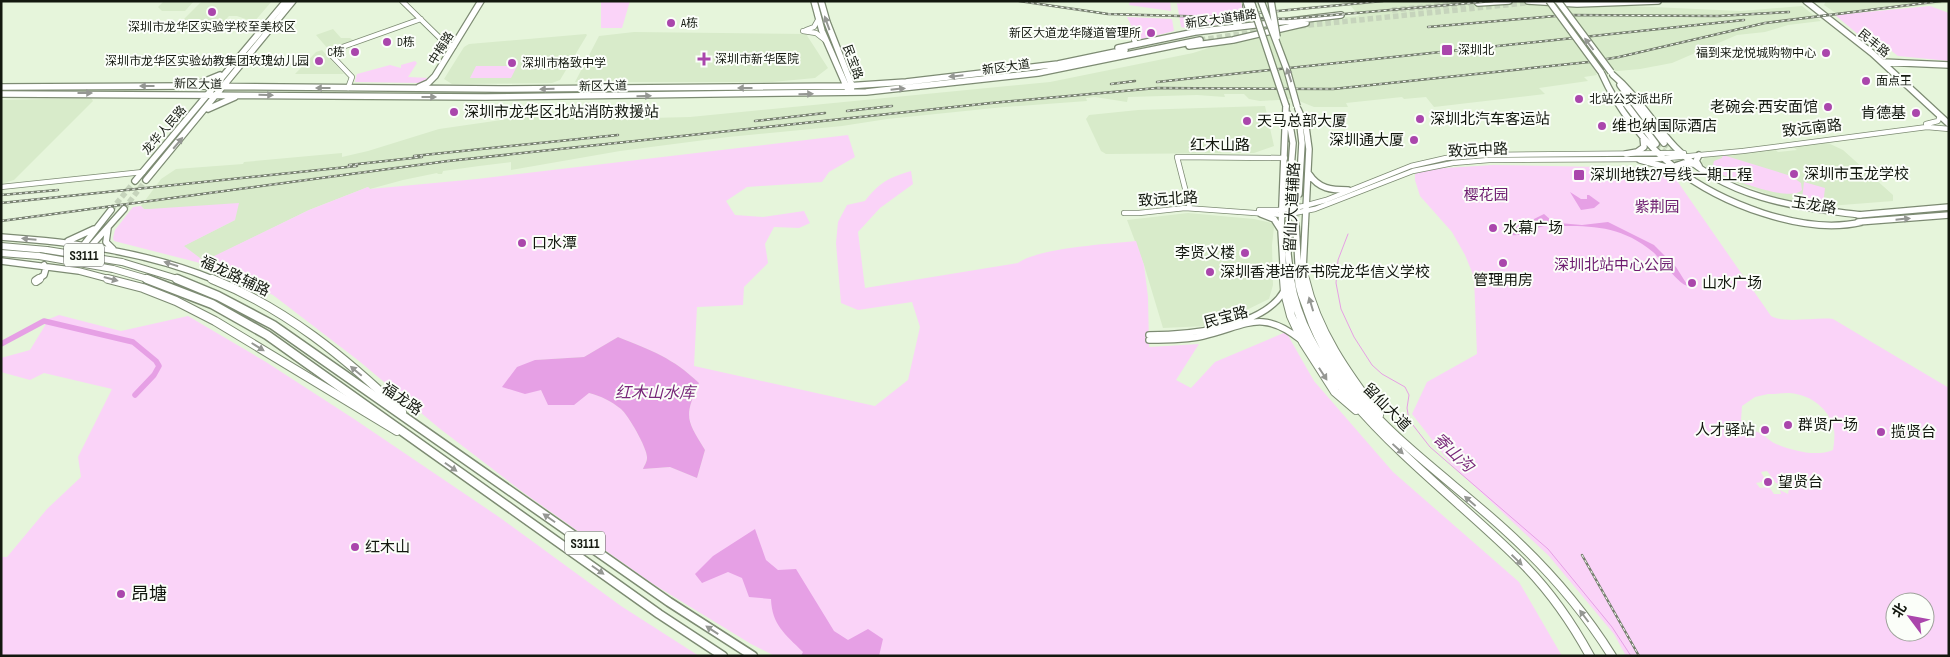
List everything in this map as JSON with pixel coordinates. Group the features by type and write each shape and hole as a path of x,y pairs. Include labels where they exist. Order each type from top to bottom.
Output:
{"highway":[{"name":"福龙路","path":"1,246 47,250 122,262 175,277 238,305 289,336 669,602 753,656"},
{"name":"福龙路","path":"1,253 38,256 113,269 183,290 235,316 267,335 659,614 723,656"}],"main road":[{"name":"龙华人民路","path":"135,181 209,94 226,70 286,1"},
{"name":"龙华人民路","path":"146,180 204,112 234,71 293,1"},
{"name":"中梅路","path":"406,89 422,86 432,80 481,1"},
{"name":"中梅路","path":"454,89 442,86 438,79 486,1"},
{"name":"民宝路","path":"814,1 825,40 839,71 849,86"},
{"name":"民宝路","path":"822,1 829,27 849,76 850,93"},
{"path":"1234,26 1248,16 1245,1"},
{"path":"1245,1 1257,32 1268,53"},
{"path":"1251,1 1286,106 1293,140 1289,193"},
{"path":"1261,1 1298,107 1302,143 1300,194"},
{"path":"1267,1 1274,18 1285,20"},
{"path":"1271,1 1277,30 1277,45"},
{"path":"1476,1 1478,3 1509,1"},
{"path":"1528,1 1658,1"},
{"path":"1545,1 1575,37 1656,144"},
{"path":"1555,2 1573,1"},
{"path":"1555,2 1570,18 1664,143"},
{"path":"1555,2 1575,37"},
{"path":"1805,2 1815,5"},
{"name":"民丰路","path":"1805,2 1815,5 1885,62 1949,119"},
{"name":"新区大道辅路","path":"1022,68 1052,59 1064,60 1136,44 1199,38 1234,40 1323,18 1285,20 1221,28 1199,38 1104,64 1058,70"},
{"path":"1221,28 1217,32 1218,35 1224,39 1234,40"},
{"name":"新区大道","path":"1,87 185,86 454,89 849,86 1067,62 1199,38"},
{"path":"1052,59 1064,60"},
{"path":"1885,62 1949,66"},
{"name":"民丰路","path":"1885,62 1949,124"},
{"path":"185,86 207,81 226,70"},
{"name":"新区大道","path":"1,94 523,97 850,93 967,82 1058,70"},
{"path":"234,71 233,77 235,81 254,87"},
{"path":"822,87 836,81 839,78 839,71"},
{"path":"1602,73 1605,83 1636,126 1662,156 1676,169 1689,169"},
{"path":"1612,74 1632,92 1683,155 1689,169"},
{"path":"849,76 861,82 877,84"},
{"path":"175,94 194,100 197,105 195,111"},
{"path":"204,112 226,100 249,94"},
{"name":"留仙大道辅路","path":"1286,106 1281,230 1284,288 1291,316 1303,342 1335,392 1363,415"},
{"name":"留仙大道辅路","path":"1298,107 1308,136 1309,174 1303,269 1314,312 1337,359 1393,433"},
{"path":"1626,154 1638,152 1644,147 1643,138 1636,126"},
{"path":"1699,155 1696,161 1705,171 1732,186 1776,202 1814,210 1861,214"},
{"path":"1640,160 1705,171"},
{"path":"1676,169 1675,166 1678,164 1688,162 1689,169"},
{"name":"玉龙路","path":"1689,169 1733,191 1769,204 1812,214 1861,214 1949,207"},
{"name":"玉龙路","path":"1689,169 1737,198 1770,209 1817,220 1862,222 1949,214"},
{"path":"1309,174 1313,181 1324,188 1348,190"},
{"path":"64,268 108,228 124,208"},
{"path":"88,246 98,226 111,210"},
{"path":"1261,214 1274,219 1281,230"},
{"name":"留仙大道","path":"1590,656 1554,598 1363,415 1330,371 1301,319 1289,272 1292,224 1298,288 1311,324 1327,355 1357,397 1393,433 1542,565 1584,614 1612,656"},
{"path":"62,242 82,236 98,226"},
{"path":"108,228 106,242 115,250"},
{"name":"福龙路辅路","path":"1,237 62,242 115,250 150,258 190,270 257,300 308,332 380,392 418,427"},
{"path":"1,261 64,268 143,288 194,309 372,418 411,439"},
{"path":"36,281 45,273 46,268 44,265"}],"street":[{"path":"402,1 446,44 454,46"},
{"path":"348,88 352,79 332,56 334,50 421,19"},
{"path":"818,20 814,27 803,31 816,33 825,40"},
{"path":"1133,37 1136,44"},
{"name":"致远南路","path":"1683,155 1924,125 1938,122 1940,116"},
{"name":"致远南路","path":"1683,155 1699,155 1927,127 1949,129"},
{"name":"致远中路","path":"1306,209 1348,190 1411,166 1443,158 1626,154 1683,155"},
{"name":"致远中路","path":"1282,213 1306,209 1413,171 1437,165 1490,160 1640,160 1662,156"},
{"name":"红木山路","path":"1189,207 1177,157 1285,158"},
{"path":"1,187 143,172"},
{"name":"致远北路","path":"1282,213 1189,207 1157,207 1126,211 1124,213 1189,207 1261,214 1282,213"},
{"name":"民宝路","path":"1284,288 1284,293 1279,301 1268,309 1220,327 1192,333 1149,338 1200,336 1242,323 1257,321 1273,324 1288,330 1303,342"}],"shaded area":[{"path":"164,1 194,1 185,11 162,11 158,7"},
{"name":"深圳市龙华区实验学校至美校区","path":"202,1 272,1 254,22 237,16 229,16 219,27 176,27"},
{"path":"1347,1 1454,1 1459,6 1475,4 1477,6 1519,1 1741,11 1802,6 1821,21 1788,25 1765,32 1737,35 1672,63 1640,69 1596,73 1597,75 1584,77 1588,81 1539,88 1545,94 1434,107 1426,97 1404,99 1402,97 1346,103 1348,107 1314,107 1294,99 1260,101 1249,99 1244,94 1224,94 1225,97 1197,95 1128,97 1127,102 1095,97 1086,98 1087,101 1004,107 728,137 620,151 511,170 511,162 443,171 442,174 437,173 403,180 370,189 368,187 309,210 203,262 183,246 235,220 144,209 141,206 161,179 176,169 342,153 342,157 439,129 516,118 580,116 611,119 690,117 1050,82 1193,53 1221,44 1297,29 1301,24 1359,16"},
{"path":"1826,1 1949,1 1949,3 1837,14 1824,5"},
{"path":"333,29 341,38 350,38 354,41 329,50 316,35"},
{"name":"深圳市新华医院","path":"634,32 806,34 828,68 815,78 772,82 575,82 599,36"},
{"name":"深圳市格致中学","path":"586,34 560,80 552,83 452,84 444,79 464,47 469,44"},
{"name":"深圳市龙华区实验幼教集团玫瑰幼儿园","path":"322,50 344,74 295,74 316,52"},
{"path":"91,98 93,101 14,180 1,184 1,100"},
{"path":"1265,106 1274,146 1254,153 1106,154 1101,151 1086,119 1089,115 1138,110"},
{"name":"深圳市玉龙学校","path":"1828,143 1843,150 1893,195 1893,201 1816,207 1786,201 1729,180 1707,168 1701,162 1705,157 1773,148 1778,152 1797,150 1793,147"},
{"name":"深圳香港培侨书院龙华信义学校","path":"1188,213 1254,219 1272,223 1274,227 1272,245 1273,285 1269,299 1230,318 1207,326 1163,328 1144,265 1127,220"}],"green space":[{"path":"601,1 630,1 622,28 601,28"},
{"path":"1130,1 1170,1 1171,11 1129,5"},
{"path":"1179,1 1241,1 1243,12 1238,18 1233,17 1228,23 1189,29 1181,27 1177,3 1180,4"},
{"path":"1930,6 1949,13 1949,61 1898,56 1879,41 1866,41 1835,15"},
{"path":"1127,17 1172,19 1174,31 1142,39 1136,35"},
{"path":"415,61 417,63 408,77 429,78 421,83 355,82 357,74 390,65 401,68 401,65"},
{"path":"476,66 517,66 511,78 470,78"},
{"path":"848,135 855,157 829,172 822,182 747,187 726,201 735,215 763,217 804,211 810,223 799,228 774,227 765,244 768,263 744,287 743,305 697,307 694,366 875,406 908,380 920,327 912,302 858,310 841,303 836,243 838,222 847,205 865,201 875,189 885,182 911,171 913,184 880,208 858,232 865,288 1018,263 1028,258 1057,250 1136,241 1144,265 1148,297 1149,347 1199,344 1176,380 1191,388 1215,362 1286,332 1314,381 1393,472 1519,582 1562,656 775,656 751,644 653,584 524,493 439,428 359,361 273,295 204,264 114,241 113,238 115,230 133,207 141,206 144,209 149,209 239,203 235,220 184,246 204,261 309,210 368,187 370,189 477,179","holes":["618,337 671,361 699,383 689,411 691,424 705,450 697,478 670,467 643,469 647,458 641,440 633,425 621,409 602,397 589,393 573,405 549,405 541,390 535,360 584,357"]},
{"path":"1723,155 1791,176 1801,183 1802,190 1787,194 1765,190 1725,176 1717,171 1713,165 1714,161 1722,158"},
{"path":"1493,165 1655,168 1673,175 1771,316 1784,320 1833,319 1949,388 1949,656 1626,656 1614,634 1549,556 1451,464 1412,414 1427,382 1477,354 1474,277 1465,255 1452,232 1420,196 1415,174 1429,169","holes":["1786,393 1809,398 1821,406 1829,417 1834,430 1833,450 1812,453 1790,449 1774,443 1741,420 1742,406 1755,397","1767,471 1776,483 1789,489 1788,494 1780,490 1781,494 1774,494 1769,487 1760,488 1756,483 1766,481 1761,472"]},
{"path":"1804,182 1825,188 1823,205 1802,199"},
{"path":"59,315 121,331 188,316 266,362 354,419 499,517 621,606 699,656 1,656 1,557 7,557 47,509 81,477 78,457 112,389 44,373 30,380 1,372 1,358 30,350 49,319"}],"water":[{"path":"1570,192 1581,199 1587,199 1587,195 1589,195 1600,203 1594,208 1581,210"},
{"path":"1544,214 1551,220 1559,223 1582,225 1608,222 1654,245 1676,267 1688,286 1675,277 1653,252 1627,236 1614,231 1574,226 1544,226 1520,235 1512,235 1511,232 1515,226"},
{"name":"红木山水库","path":"618,337 671,361 699,383 689,411 691,424 705,450 697,478 670,467 643,469 647,459 637,432 621,409 606,399 589,393 574,405 548,405 541,390 525,394 502,387 517,367 535,360 584,357"},
{"path":"755,529 766,560 778,570 796,569 834,631 848,640 868,629 883,639 879,656 801,656 803,652 785,634 777,622 771,599 749,597 742,578 728,572 702,583 695,574 713,556"}],"waterway":[{"name":"寄山沟","path":"1348,234 1338,260 1336,283 1341,309 1354,337 1372,365 1382,374 1405,387 1409,395 1407,408 1409,420 1430,447 1548,549 1612,627 1631,656"},
{"path":"1,344 44,321 133,342 156,361 159,366 154,375 135,395"}],"tunnel":[{"path":"1392,10 1483,2"},
{"path":"1300,26 1535,2"},
{"path":"1200,40 1267,30"},
{"path":"1664,143 1690,167"},
{"path":"1656,144 1685,170"},
{"path":"124,209 146,180"},
{"path":"111,210 135,181"},
{"path":"1289,193 1289,223"},
{"path":"1296,225 1299,194"}],"railway":[{"path":"1019,1 1108,14 1287,19 1493,1"},
{"path":"1258,13 1383,1"},
{"path":"1,221 448,161 991,103 1157,88 1333,89 1589,62 1619,57 1765,23 1941,1"},
{"path":"1428,27 1567,15 1718,16 1789,12"},
{"path":"1157,82 1744,20"},
{"path":"1111,84 1135,81"},
{"path":"847,111 892,106"},
{"path":"755,121 825,113"},
{"path":"414,156 618,135"},
{"path":"349,165 422,157"},
{"path":"1,203 357,166"},
{"path":"1,195 58,190"},
{"path":"1582,555 1639,656"}],"place":[{"name":"深圳市龙华区实验学校至美校区","path":"212,12"},
{"name":"A栋","path":"671,23"},
{"name":"新区大道龙华隧道管理所","path":"1151,33"},
{"name":"D栋","path":"387,42"},
{"name":"深圳北","path":"1447,50"},
{"name":"C栋","path":"355,52"},
{"name":"福到来龙悦城购物中心","path":"1826,53"},
{"name":"深圳市新华医院","path":"704,59"},
{"name":"深圳市龙华区实验幼教集团玫瑰幼儿园","path":"319,61"},
{"name":"深圳市格致中学","path":"512,63"},
{"name":"面点王","path":"1866,81"},
{"name":"北站公交派出所","path":"1579,99"},
{"name":"老碗会·西安面馆","path":"1828,107"},
{"name":"深圳市龙华区北站消防救援站","path":"454,112"},
{"name":"肯德基","path":"1916,113"},
{"name":"深圳北汽车客运站","path":"1420,119"},
{"name":"天马总部大厦","path":"1247,121"},
{"name":"维也纳国际酒店","path":"1602,126"},
{"name":"深圳通大厦","path":"1414,140"},
{"name":"深圳市玉龙学校","path":"1794,174"},
{"name":"深圳地铁27号线一期工程","path":"1579,175"},
{"name":"水幕广场","path":"1493,228"},
{"name":"口水潭","path":"522,243"},
{"name":"李贤义楼","path":"1245,253"},
{"name":"管理用房","path":"1503,263"},
{"name":"深圳香港培侨书院龙华信义学校","path":"1210,272"},
{"name":"山水广场","path":"1692,283"},
{"name":"群贤广场","path":"1788,425"},
{"name":"人才驿站","path":"1765,430"},
{"name":"揽贤台","path":"1881,432"},
{"name":"望贤台","path":"1768,482"},
{"name":"红木山","path":"355,547"},
{"name":"昂塘","path":"121,594"}],"park label":[{"name":"樱花园","path":"1486,195"},
{"name":"紫荆园","path":"1657,207"},
{"name":"深圳北站中心公园","path":"1614,265"}]}
